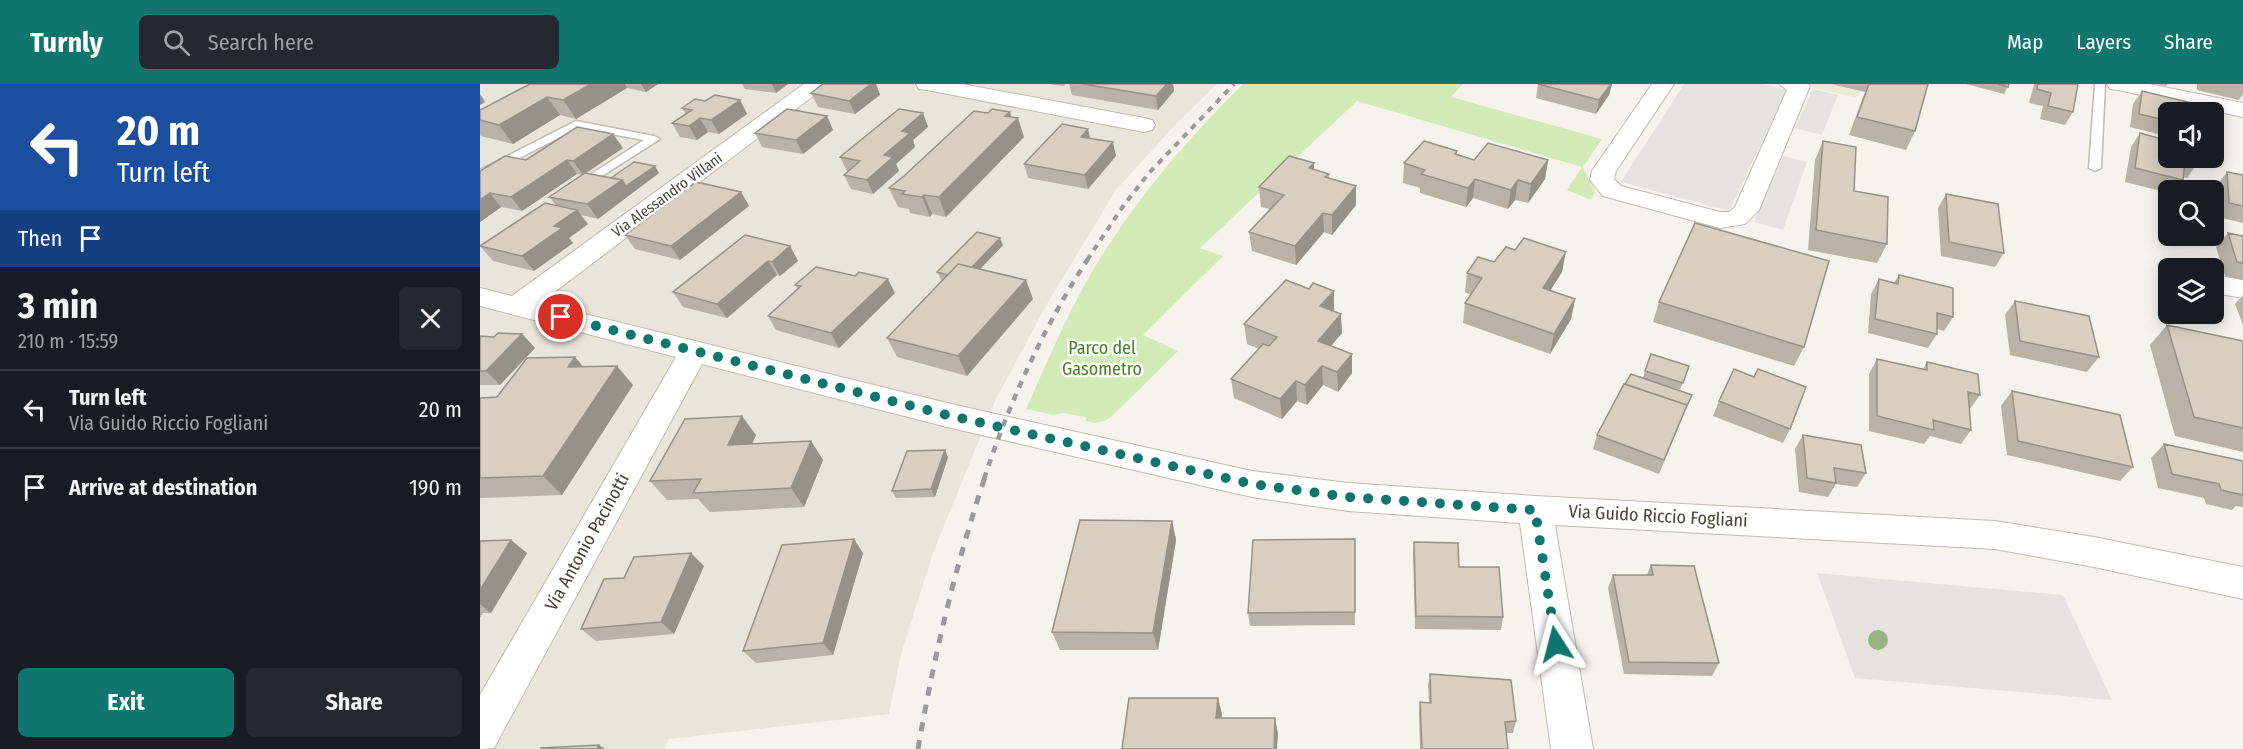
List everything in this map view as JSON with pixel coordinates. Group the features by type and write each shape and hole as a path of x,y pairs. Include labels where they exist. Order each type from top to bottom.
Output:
{"street":[{"name":"Via Alessandro Villani","path":"517,306 818,84"},
{"path":"930,84 1144,125"},
{"path":"1663,84 1604,171 1602,180 1612,191 1720,220 1736,219 1746,210 1800,86 1790,84"},
{"path":"2118,84 2243,111"},
{"path":"2224,286 2243,289"},
{"name":"Via Guido Riccio Fogliani","path":"480,297 951,416 1252,484 1348,497 1995,536 2116,556 2243,583"},
{"name":"Via Antonio Pacinotti","path":"480,734 694,350"},
{"path":"1535,510 1572,749"}],"lane":[{"path":"2095,168 2100,84"},
{"path":"480,175 576,124 654,139 574,189"}],"shaded area":[{"path":"480,84 1217,84 1175,125 1116,190 1047,304 995,401 933,553 901,654 889,714 669,739 664,749 480,749"},
{"path":"1684,84 1763,84 1787,90 1729,211 1621,182"},
{"path":"1797,84 1862,84 1857,98"},
{"path":"1813,89 1838,95 1822,135 1795,128"},
{"path":"1783,156 1807,162 1783,230 1754,222"},
{"path":"1817,573 2063,595 2112,700 1855,678"}],"green space":[{"name":"Parco del Gasometro","path":"1243,84 1463,84 1451,97 1602,139 1583,167 1595,192 1591,200 1567,190 1582,167 1357,101 1200,248 1223,256 1143,335 1178,351 1111,417 1102,422 1093,422 1086,421 1086,417 1063,413 1053,415 1026,409 1072,309 1105,250 1179,152"}],"building":[{"path":"530,84 591,84 563,100 547,97 499,125 480,120 480,110"},
{"path":"823,84 871,84 849,101 811,93"},
{"path":"1083,84 1167,84 1156,96"},
{"path":"1538,84 1611,84 1599,100"},
{"path":"1869,84 1928,84 1915,131 1857,117"},
{"path":"2038,84 2078,84 2073,112 2048,106 2051,93 2037,89"},
{"path":"2142,91 2188,102 2158,102 2158,118 2139,114"},
{"path":"715,95 740,100 711,120 700,118 689,126 672,123 692,110 682,108 695,99 705,101"},
{"path":"787,109 827,116 796,140 755,133"},
{"path":"899,109 923,113 902,131 910,133 884,155 893,157 867,180 844,175 860,161 840,157"},
{"path":"992,109 1010,112 1005,116 1018,118 939,197 902,194 905,191 889,188 974,111 988,113"},
{"path":"1062,124 1088,129 1081,137 1113,142 1085,175 1024,164"},
{"path":"577,127 613,134 573,161 567,160 511,197 490,193 480,200 480,171 505,156 526,160"},
{"path":"2140,133 2158,138 2158,168 2184,168 2183,180 2135,168"},
{"path":"1424,141 1457,151 1455,154 1474,160 1488,143 1548,160 1531,184 1518,180 1511,190 1475,179 1468,188 1421,174 1425,170 1404,163"},
{"path":"1823,141 1856,147 1854,191 1888,197 1887,244 1816,230"},
{"path":"1289,156 1314,163 1309,168 1329,174 1325,177 1356,186 1332,215 1323,213 1295,246 1249,232 1284,195 1259,187"},
{"path":"634,162 655,166 626,186 622,180 611,178"},
{"path":"2227,172 2243,175 2243,206 2229,203"},
{"path":"585,173 622,180 587,204 549,197"},
{"path":"696,182 741,192 671,246 625,235"},
{"path":"1946,194 1998,204 2004,253 1949,242"},
{"path":"545,203 577,210 554,226 562,228 522,256 480,246"},
{"path":"1695,223 1829,261 1804,347 1659,302"},
{"path":"977,232 1000,238 972,267 958,264 948,275 937,272"},
{"path":"2228,233 2243,236 2243,263 2237,262"},
{"path":"745,235 790,246 772,262 768,261 717,304 673,292"},
{"path":"1524,238 1566,252 1543,288 1575,299 1554,334 1465,303 1482,278 1467,273 1478,257 1494,262 1506,247 1515,250"},
{"path":"958,264 1026,280 958,356 887,338"},
{"path":"816,267 855,276 859,272 888,279 831,333 768,316 801,286 795,285"},
{"path":"1899,275 1953,288 1953,317 1937,313 1937,334 1875,319 1879,279 1898,284"},
{"path":"1286,280 1309,289 1313,283 1334,291 1320,306 1341,314 1318,341 1352,354 1337,372 1322,366 1305,385 1296,381 1280,399 1231,379 1263,344 1269,346 1277,337 1244,324"},
{"path":"2015,301 2089,316 2099,357 2020,341"},
{"path":"2167,325 2243,341 2243,428 2194,417"},
{"path":"498,333 522,334 486,371 480,371 480,336 494,337"},
{"path":"1651,354 1689,366 1683,383 1645,371"},
{"path":"575,357 568,367 617,366 543,476 480,478 480,398 497,397 527,358"},
{"path":"1877,359 1927,370 1927,362 1978,374 1980,395 1968,392 1971,430 1933,420 1934,430 1877,416"},
{"path":"1734,369 1754,377 1758,369 1806,387 1790,429 1719,401"},
{"path":"1631,374 1692,395 1684,412 1687,405 1625,384"},
{"path":"1624,384 1687,405 1664,460 1597,435"},
{"path":"2012,391 2120,415 2133,467 2018,441"},
{"path":"742,416 728,445 811,441 791,488 693,493 701,479 650,481 685,419"},
{"path":"1803,435 1861,445 1866,473 1834,468 1836,483 1807,478"},
{"path":"2164,444 2243,461 2243,495 2221,490 2219,484 2172,474"},
{"path":"945,450 931,489 892,491 907,451"},
{"path":"1080,520 1172,521 1153,633 1052,632"},
{"path":"854,539 823,643 743,651 782,545"},
{"path":"1355,539 1355,612 1248,613 1253,540"},
{"path":"511,540 480,590 480,541"},
{"path":"1414,542 1458,543 1459,567 1499,567 1503,617 1416,616"},
{"path":"691,553 661,622 581,629 604,579 624,578 634,557"},
{"path":"1651,565 1694,566 1719,663 1629,662 1613,575 1653,575"},
{"path":"1430,674 1511,680 1516,721 1505,722 1508,749 1422,749 1420,702 1431,703"},
{"path":"1129,698 1218,698 1216,718 1275,718 1274,749 1122,749"},
{"path":"599,745 597,749 541,749 541,748"}],"railway":[{"path":"1087,260 1149,173 1234,84"},
{"path":"984,479 1016,394 1042,338 1088,259"},
{"path":"918,749 946,612 985,477"}],"route":[{"path":"561,317 951,416 1221,478 1348,497 1535,510 1556,644"}]}
